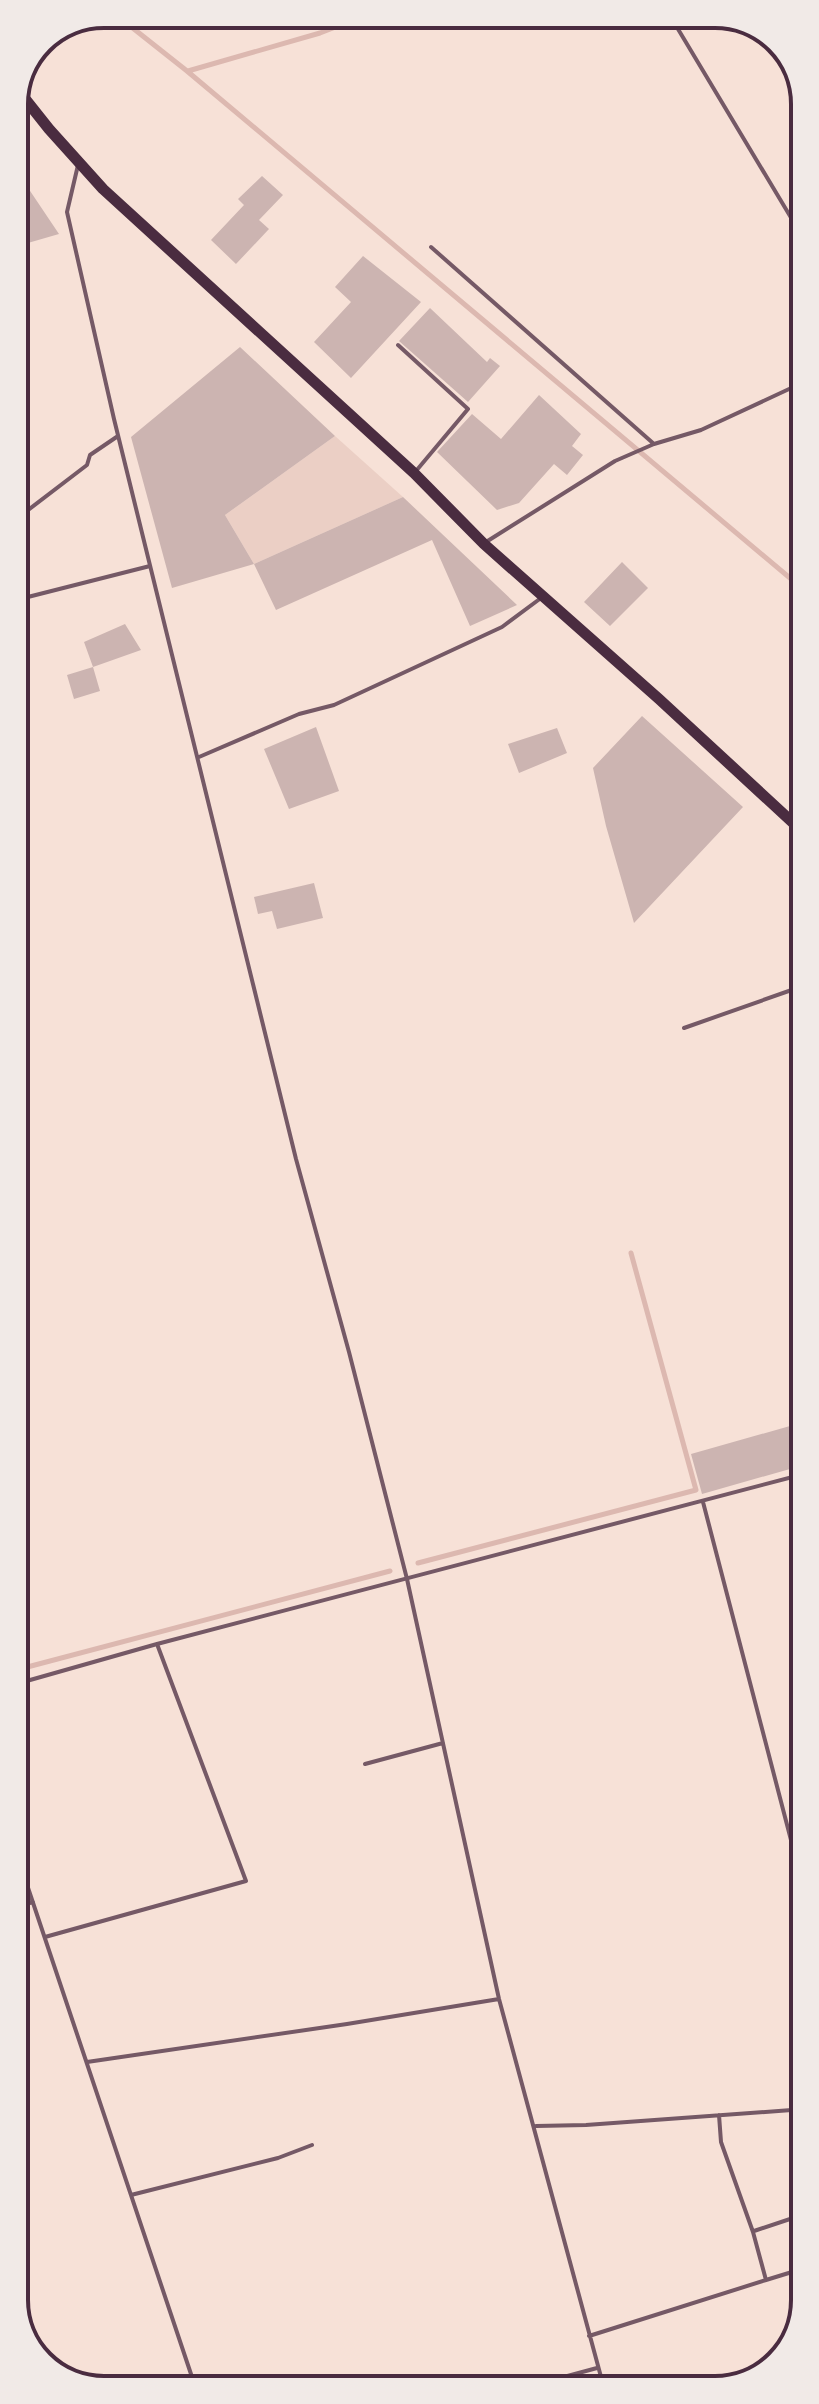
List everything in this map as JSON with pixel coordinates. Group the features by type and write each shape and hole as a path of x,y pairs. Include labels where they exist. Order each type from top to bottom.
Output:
{"main road":[{"path":"28,102 103,189 414,473 484,544 791,821"}],"lane":[{"path":"677,28 791,218"},
{"path":"79,163 67,212 118,436 296,1159 407,1579 499,1999 600,2376"},
{"path":"431,247 654,444"},
{"path":"398,345 468,409 414,473"},
{"path":"484,544 615,461 654,444 701,430 791,388"},
{"path":"28,510 87,465 90,455 118,436"},
{"path":"28,597 150,566"},
{"path":"199,757 299,714 334,705 432,660 502,627 543,597"},
{"path":"684,1028 791,990"},
{"path":"28,1681 791,1478"},
{"path":"703,1502 791,1840"},
{"path":"45,1937 246,1881 157,1644"},
{"path":"365,1764 443,1743"},
{"path":"28,1887 192,2376"},
{"path":"28,1903 33,1902"},
{"path":"87,2062 499,1999"},
{"path":"535,2126 791,2110"},
{"path":"719,2115 721,2142 753,2232 766,2280"},
{"path":"131,2195 278,2158 312,2145"},
{"path":"753,2232 791,2219"},
{"path":"588,2336 791,2272"},
{"path":"567,2376 597,2368"}],"shaded area":[{"path":"335,436 403,497 254,564 225,515"}],"building":[{"path":"262,176 283,195 259,220 269,229 236,264 211,240 244,205 238,199"},
{"path":"28,188 59,234 28,243"},
{"path":"363,256 421,302 351,378 314,342 351,302 335,287"},
{"path":"430,308 487,362 490,358 500,366 468,402 399,341"},
{"path":"240,347 335,436 225,515 254,564 172,588 131,437"},
{"path":"539,395 581,434 572,446 583,455 567,475 554,464 519,503 497,510 437,452 472,414 501,439"},
{"path":"403,497 517,605 470,626 432,540 276,610 254,564"},
{"path":"622,562 648,588 610,626 584,602"},
{"path":"125,624 141,650 93,667 84,642"},
{"path":"93,667 100,691 74,699 67,675"},
{"path":"642,716 743,807 634,923 593,768"},
{"path":"316,727 339,791 289,809 264,749"},
{"path":"557,728 567,753 519,773 508,744"},
{"path":"314,883 323,918 277,929 272,911 258,914 254,897"},
{"path":"791,1426 791,1469 702,1494 691,1454"}],"waterway":[{"path":"133,28 791,579"},
{"path":"188,71 333,28"},
{"path":"418,1563 696,1490 631,1253"},
{"path":"28,1667 390,1571"}]}
